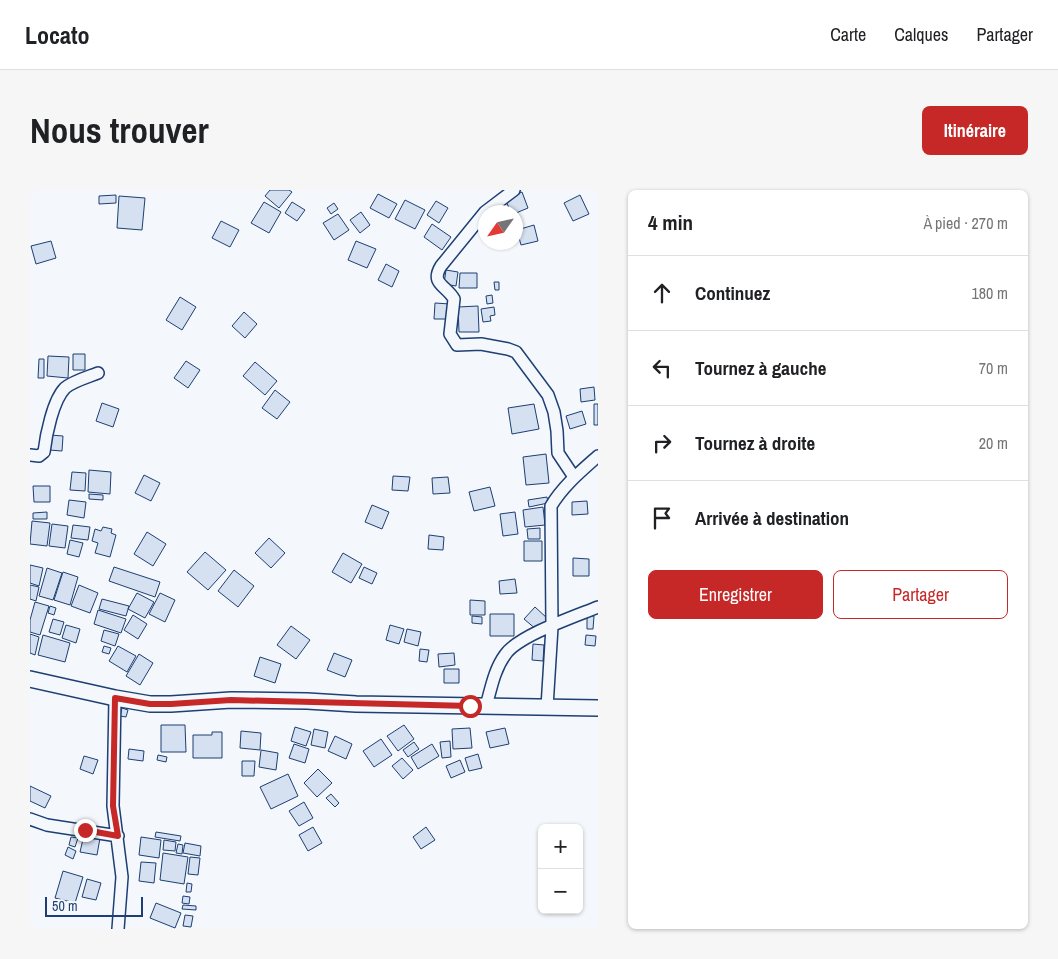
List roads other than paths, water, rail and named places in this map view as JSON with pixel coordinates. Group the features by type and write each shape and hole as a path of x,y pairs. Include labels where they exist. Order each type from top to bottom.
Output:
{"street":[{"path":"514,190 485,212 441,266 436,274 437,279 454,299 450,334 452,340 457,345 480,344 516,352 548,395 558,432 558,453 574,477"},
{"path":"30,455 39,456 44,452 57,401 66,388 98,373"},
{"path":"547,707 552,627 551,506 557,495 598,456"},
{"path":"486,706 494,676 505,654 517,643 598,607"},
{"path":"30,679 150,704 231,700 598,708"},
{"path":"115,698 113,806 122,877 118,929"},
{"path":"30,819 47,825 118,836"}]}
